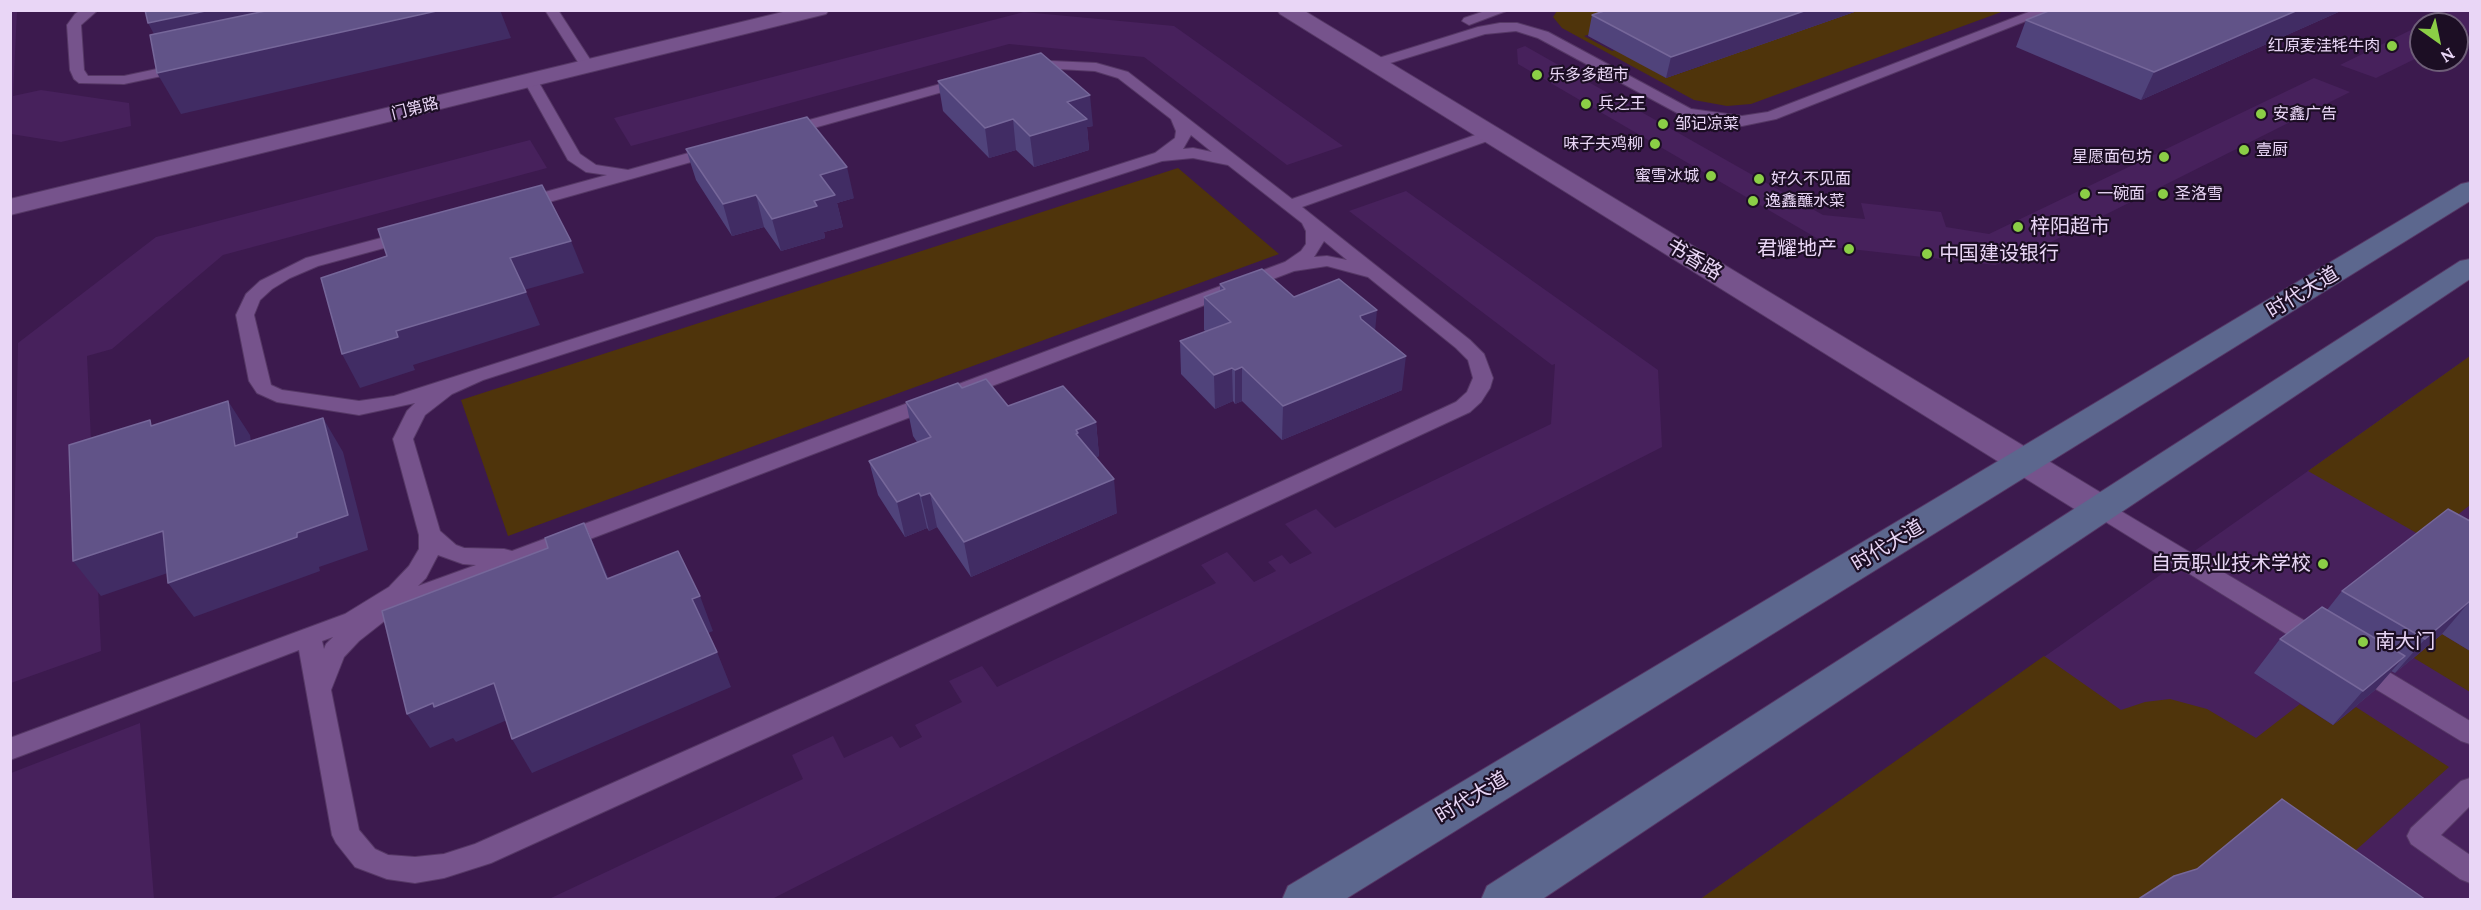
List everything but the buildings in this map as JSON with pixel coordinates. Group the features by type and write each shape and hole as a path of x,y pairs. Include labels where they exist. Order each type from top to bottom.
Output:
{"main road":[{"name":"时代大道","path":"1304,900 2470,190"},
{"path":"1503,900 2470,267"}],"street":[{"name":"门第路","path":"10,207 819,10"},
{"name":"书香路","path":"1287,10 2101,509"}],"lane":[{"path":"92,10 80,17 74,25 77,70 79,76 84,80 124,80 204,63"},
{"path":"551,10 588,67"},
{"path":"1366,59 1503,10"},
{"path":"1525,13 1529,26 1543,35 1674,107 1713,118 1742,121 1771,116 2048,10"},
{"path":"1366,59 1492,28 1517,27 1543,35"},
{"path":"309,637 346,835 365,858 387,867 415,870 444,866 481,854 878,676 1464,406 1480,388 1483,378 1477,358 1384,280 1133,82 1114,71 1078,65 1041,63 1015,67"},
{"path":"774,134 981,76"},
{"path":"530,202 552,192 569,179 577,166 531,81"},
{"path":"352,407 396,402 1161,156 1176,147 1182,139 1184,131 1178,117"},
{"path":"1290,206 1490,135"},
{"path":"507,208 728,147"},
{"path":"1161,156 1201,154 1226,159 1239,166"},
{"path":"574,157 582,164 605,171 648,169"},
{"path":"1291,266 1307,255 1315,244 1315,231 1308,220"},
{"path":"353,620 383,603 410,580 418,572 430,549 430,535 403,439 396,424 388,417 352,407 277,396 264,389 259,381 245,315 252,298 266,285 298,268 427,230"},
{"path":"10,749 1291,266 1327,261 1360,267 1384,280"},
{"path":"403,439 411,419 430,399 476,376"},
{"path":"2101,509 2470,734"},
{"path":"430,535 448,551 477,558 516,556 546,547"},
{"path":"320,688 324,673 336,651 351,634 393,605"},
{"path":"2470,789 2421,836 2470,870"}],"shaded area":[{"path":"1860,10 2004,11 1751,104 1727,106 1694,100 1562,28 1553,17 1557,11 1665,11 1584,36 1612,51 1618,49 1666,78 1704,65 1704,54 1716,60"},
{"path":"2452,10 2470,11 2470,31 2469,12 2448,12"},
{"path":"11,11 17,11 13,96 41,90 129,103 131,126 61,142 11,134"},
{"path":"1024,12 1174,26 1343,146 1287,165 1144,57 1009,44 631,146 614,118"},
{"path":"2409,31 2409,62 2376,78 2340,65"},
{"path":"1525,46 1823,215 1865,219 1861,203 1941,212 1946,227 1989,234 2314,78 2350,92 2027,254 1995,265 1832,247 1518,64 1517,49"},
{"path":"530,140 547,168 223,255 112,349 87,356 101,651 11,683 18,343 156,237"},
{"path":"1178,168 1279,254 508,536 461,400"},
{"path":"1406,191 1658,370 1662,447 772,899 549,899 803,779 792,755 833,736 844,758 892,736 900,748 922,737 915,725 962,702 949,681 982,666 997,687 1216,583 1201,565 1227,552 1254,582 1276,571 1268,562 1282,555 1290,564 1312,553 1285,524 1316,509 1335,528 1551,424 1555,364 1552,365 1349,211"},
{"name":"自贡职业技术学校","path":"2470,356 2470,899 1699,900 2308,471"},
{"path":"2470,356 2470,505 2427,539 2308,471"},
{"path":"2442,634 2470,651 2470,692 2414,658"},
{"path":"2044,656 2121,710 2145,702 2170,699 2207,709 2256,738 2300,704 2333,725 2356,707 2449,767 2317,885 2173,899 1699,900"},
{"path":"140,723 154,899 11,899 11,773"}],"place":[{"name":"红原麦洼牦牛肉","path":"2392,46"},
{"name":"乐多多超市","path":"1537,75"},
{"name":"兵之王","path":"1586,104"},
{"name":"安鑫广告","path":"2261,114"},
{"name":"邹记凉菜","path":"1663,124"},
{"name":"味子夫鸡柳","path":"1655,144"},
{"name":"壹厨","path":"2244,150"},
{"name":"星愿面包坊","path":"2164,157"},
{"name":"蜜雪冰城","path":"1711,176"},
{"name":"好久不见面","path":"1759,179"},
{"name":"一碗面","path":"2085,194"},
{"name":"圣洛雪","path":"2163,194"},
{"name":"逸鑫蘸水菜","path":"1753,201"},
{"name":"梓阳超市","path":"2018,227"},
{"name":"君耀地产","path":"1849,249"},
{"name":"中国建设银行","path":"1927,254"},
{"name":"自贡职业技术学校","path":"2323,564"},
{"name":"南大门","path":"2363,642"}]}
